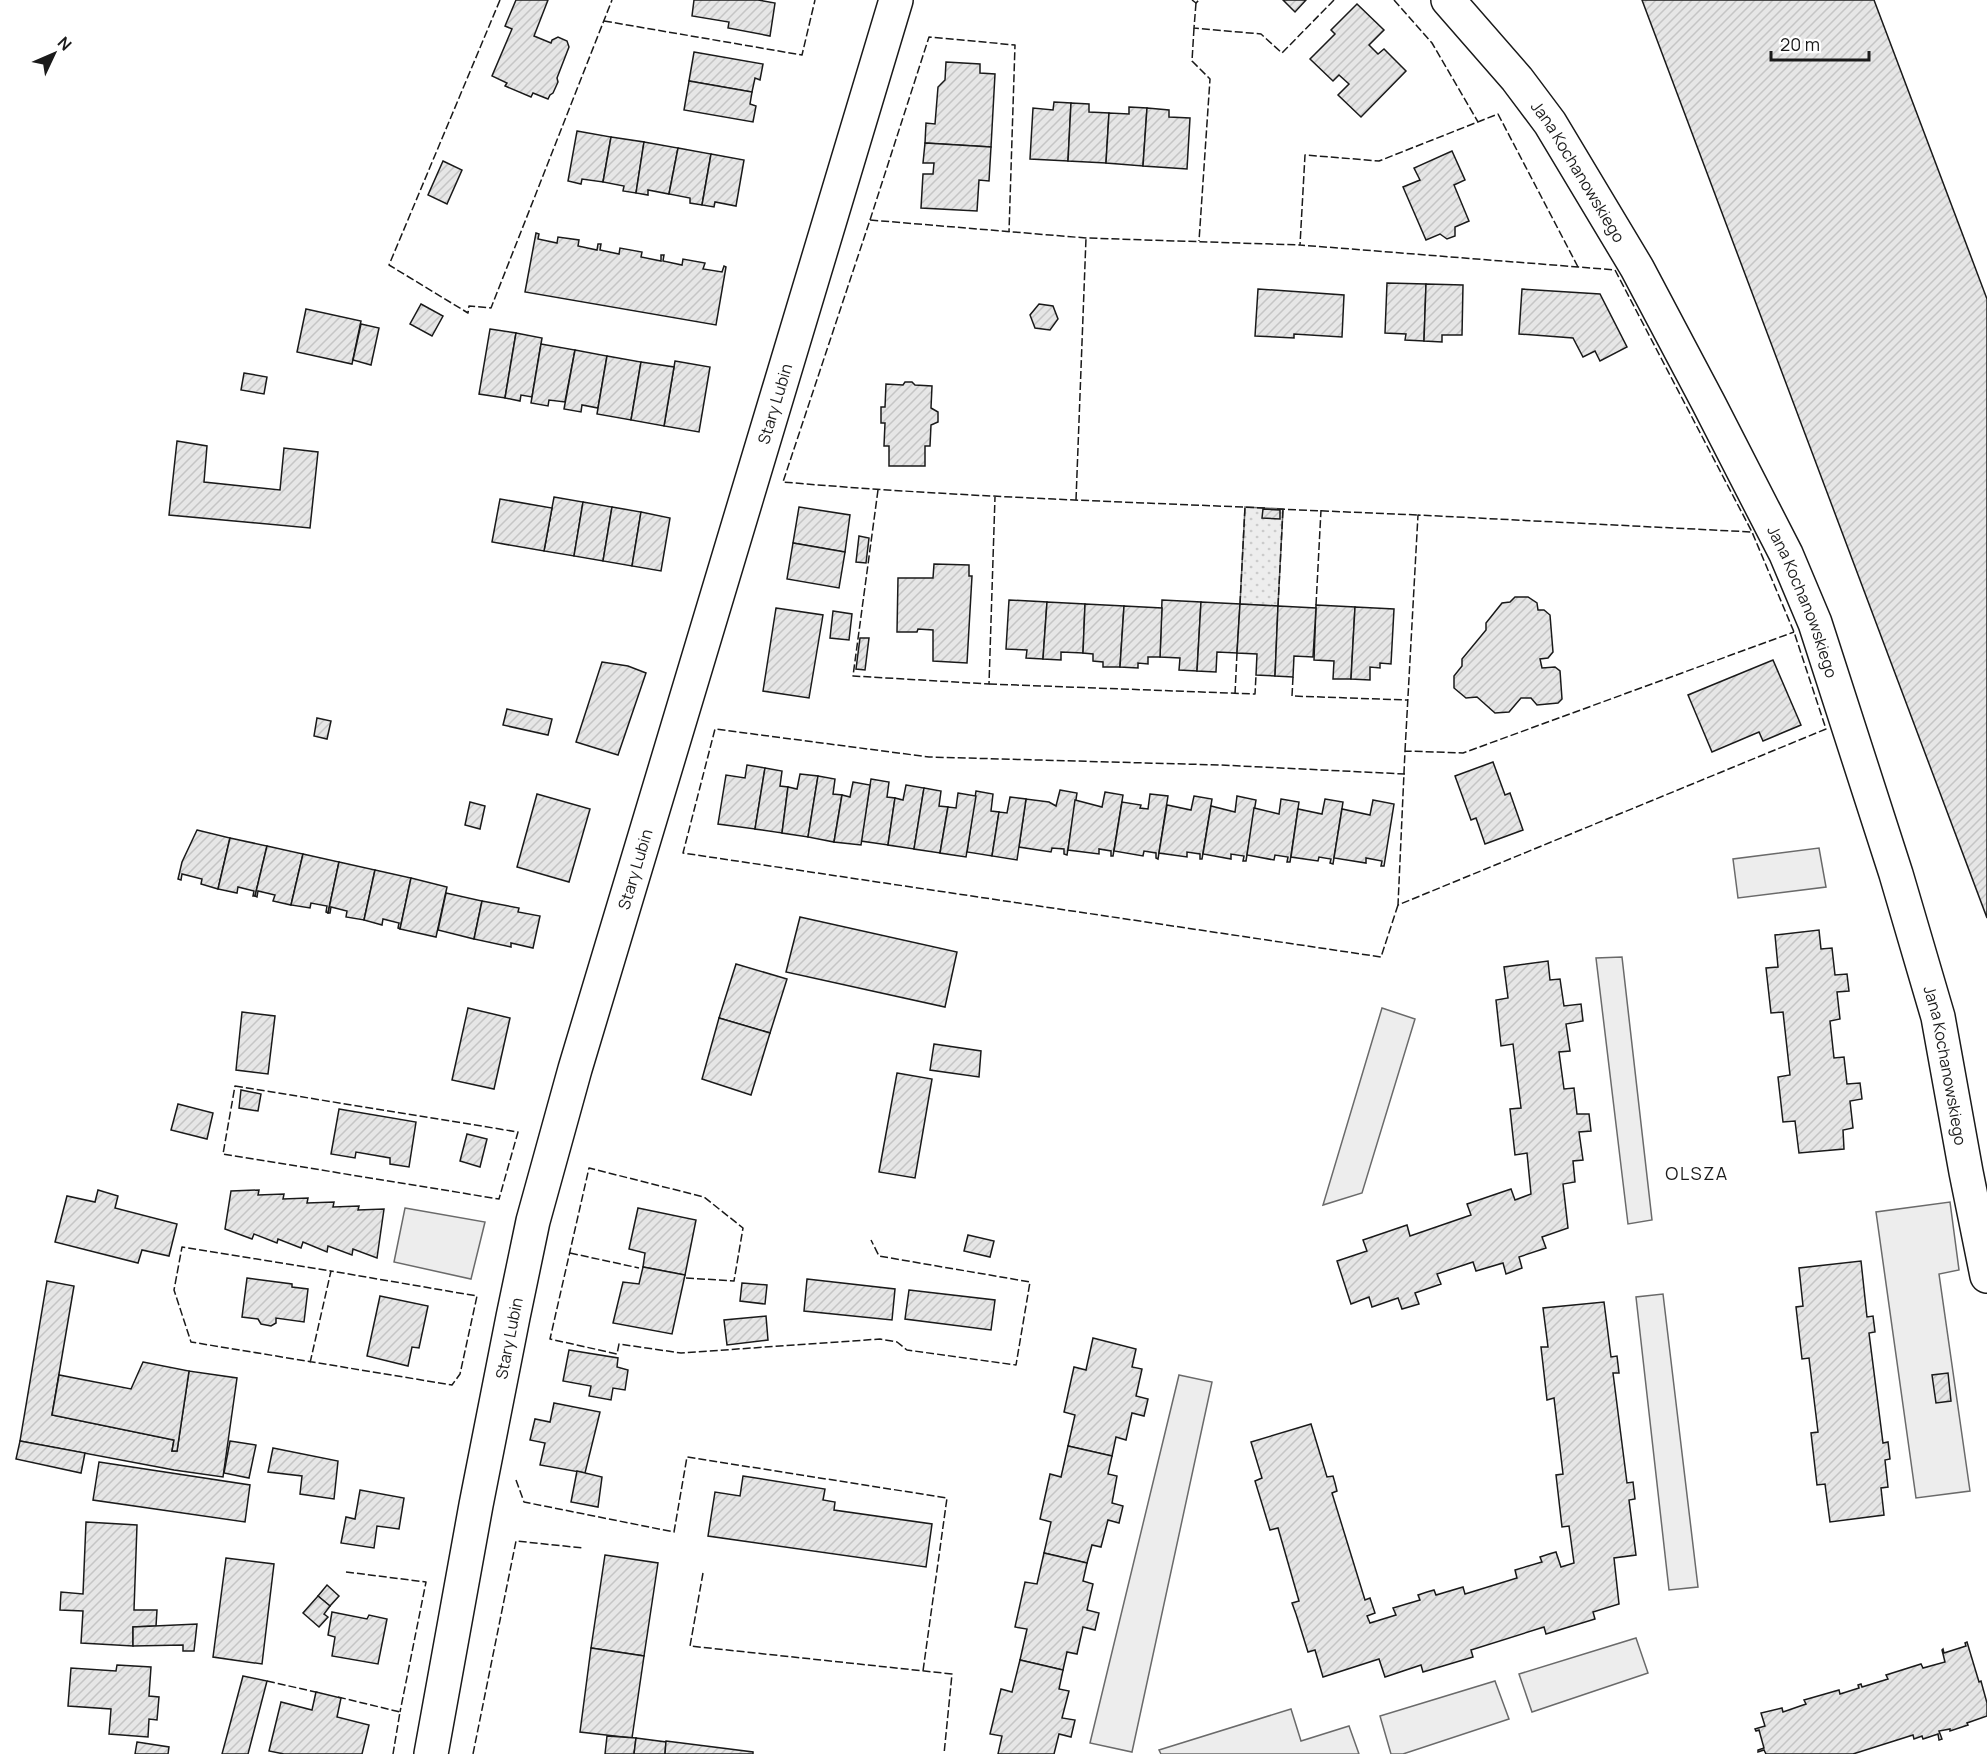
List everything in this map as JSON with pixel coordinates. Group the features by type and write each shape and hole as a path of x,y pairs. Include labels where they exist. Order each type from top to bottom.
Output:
{"street":[{"name":"Stary Lubin","path":"431,1754 476,1505 533,1221 574,1069 896,0"},
{"name":"Jana Kochanowskiego","path":"1448,0 1517,79 1550,123 1637,268 1786,554 1815,622 1896,874 1938,1017 1987,1276"}],"shaded area":[{"path":"1245,507 1283,509 1278,606 1240,604"},
{"path":"1819,848 1826,887 1738,898 1733,859"},
{"path":"1622,957 1652,1220 1628,1224 1596,958"},
{"path":"1382,1008 1415,1019 1362,1193 1323,1205"},
{"path":"1950,1202 1959,1270 1939,1274 1970,1491 1916,1498 1876,1212"},
{"path":"405,1208 485,1222 471,1279 394,1262"},
{"path":"1663,1294 1698,1587 1669,1590 1636,1297"},
{"path":"1179,1375 1212,1382 1132,1752 1090,1743"},
{"path":"1636,1638 1648,1673 1532,1712 1519,1674"},
{"path":"1495,1681 1509,1719 1403,1754 1391,1754 1380,1716"},
{"path":"1291,1709 1301,1741 1349,1726 1359,1754 1161,1754 1159,1750"}],"building":[{"path":"516,0 548,0 534,36 551,43 558,37 567,41 569,47 557,78 558,82 548,99 533,93 531,97 505,86 507,83 492,76 512,29 505,26"},
{"path":"694,0 758,0 775,3 770,36 728,28 729,22 692,16"},
{"path":"1283,0 1306,0 1295,12"},
{"path":"1642,0 1874,0 1987,299 1987,918"},
{"path":"1357,4 1384,30 1369,45 1378,54 1384,49 1406,71 1361,117 1338,95 1349,84 1339,75 1333,81 1310,59 1335,34 1331,30"},
{"path":"694,52 763,64 760,80 755,78 752,92 689,81"},
{"path":"946,62 980,64 980,73 995,74 991,147 925,143 926,123 935,124 938,87 945,80"},
{"path":"689,81 752,92 750,104 756,106 753,122 684,110"},
{"path":"1054,102 1071,103 1068,161 1030,159 1033,108 1053,110"},
{"path":"1071,103 1089,104 1089,112 1109,113 1106,163 1068,161"},
{"path":"1129,107 1147,108 1143,166 1106,163 1109,113 1129,114"},
{"path":"1147,108 1169,110 1169,117 1190,118 1187,169 1143,166"},
{"path":"577,131 611,137 603,182 582,179 581,184 568,181"},
{"path":"611,137 644,142 636,193 623,191 624,186 603,182"},
{"path":"644,142 678,148 669,194 648,190 648,195 636,193"},
{"path":"925,143 991,147 989,181 979,180 977,211 921,208 923,174 933,174 934,163 923,163"},
{"path":"678,148 711,154 702,205 690,203 690,198 669,194"},
{"path":"1452,151 1465,180 1454,185 1469,221 1455,227 1455,236 1447,239 1440,234 1426,240 1403,187 1420,180 1414,168"},
{"path":"711,154 744,160 736,206 715,202 714,207 702,205"},
{"path":"443,161 462,170 447,204 428,195"},
{"path":"536,233 539,234 538,239 557,243 558,237 579,240 578,246 597,250 598,244 601,244 600,250 619,254 620,248 642,252 641,257 661,261 661,255 664,255 663,261 682,265 683,259 705,263 703,269 722,272 724,266 726,267 716,325 525,292"},
{"path":"1387,283 1426,284 1424,341 1405,340 1406,334 1385,333"},
{"path":"1426,284 1463,285 1462,335 1442,335 1442,342 1424,341"},
{"path":"1258,289 1344,295 1342,337 1294,334 1294,338 1255,336"},
{"path":"1522,289 1600,294 1627,347 1600,361 1595,351 1583,357 1573,338 1519,334"},
{"path":"421,304 443,316 432,336 410,324"},
{"path":"1039,304 1053,306 1058,319 1050,330 1035,328 1030,315"},
{"path":"306,309 361,321 352,364 297,352"},
{"path":"361,324 379,328 371,365 353,360"},
{"path":"490,329 516,333 505,398 479,394"},
{"path":"516,333 542,338 532,397 521,395 520,401 505,398"},
{"path":"541,344 575,350 565,402 549,400 548,406 531,403"},
{"path":"575,350 607,356 598,408 582,405 581,412 564,409"},
{"path":"607,356 641,362 631,420 597,414"},
{"path":"675,361 710,367 699,432 664,426"},
{"path":"641,362 674,367 664,426 631,420"},
{"path":"244,373 267,377 264,394 241,390"},
{"path":"905,382 932,386 931,408 938,412 938,422 931,425 930,446 925,446 925,466 889,466 889,446 884,446 885,423 881,423 881,407 885,407 886,384 903,385"},
{"path":"177,441 207,446 204,482 280,490 284,448 318,452 310,528 169,515"},
{"path":"554,497 583,502 574,556 544,551"},
{"path":"500,499 552,508 544,551 492,542"},
{"path":"583,502 612,507 603,561 574,556"},
{"path":"612,507 641,512 632,566 603,561"},
{"path":"799,507 850,515 845,552 793,543"},
{"path":"1263,509 1280,510 1280,519 1262,518"},
{"path":"641,512 670,518 661,571 632,566"},
{"path":"859,536 869,538 866,563 856,562"},
{"path":"793,543 845,552 839,588 787,579"},
{"path":"934,564 969,565 969,576 972,576 967,663 933,661 933,630 918,629 917,632 897,632 898,578 933,578"},
{"path":"1515,597 1528,597 1537,603 1538,610 1544,610 1550,615 1553,652 1548,658 1540,659 1542,668 1555,667 1560,671 1562,699 1558,703 1537,705 1531,698 1521,698 1509,712 1495,713 1477,697 1466,698 1454,688 1454,676 1462,666 1462,659 1486,630 1486,623 1502,603 1510,602"},
{"path":"1009,600 1047,602 1043,659 1026,658 1027,650 1006,649"},
{"path":"1162,600 1201,602 1197,671 1179,670 1180,658 1160,657"},
{"path":"1047,602 1085,604 1083,653 1061,652 1061,660 1043,659"},
{"path":"1201,602 1240,604 1237,653 1217,652 1216,672 1197,671"},
{"path":"1085,604 1124,606 1120,667 1103,667 1103,662 1093,661 1093,654 1083,653"},
{"path":"1240,604 1278,606 1275,676 1256,675 1257,654 1237,653"},
{"path":"1316,605 1355,607 1351,679 1333,679 1334,661 1314,660"},
{"path":"1124,606 1162,608 1160,657 1148,657 1148,664 1138,663 1138,668 1120,667"},
{"path":"1278,606 1316,608 1313,657 1294,656 1293,677 1275,676"},
{"path":"1355,607 1394,609 1391,664 1380,663 1380,668 1370,667 1370,680 1351,679"},
{"path":"776,608 823,615 809,698 763,691"},
{"path":"833,611 852,614 849,640 830,638"},
{"path":"860,638 869,638 865,670 856,669"},
{"path":"1773,660 1801,725 1763,741 1759,732 1712,752 1688,695"},
{"path":"602,662 628,666 646,673 618,755 576,742"},
{"path":"507,709 552,719 548,735 503,725"},
{"path":"317,718 331,721 327,739 314,736"},
{"path":"1493,762 1505,795 1510,793 1523,830 1485,844 1476,818 1471,820 1455,776"},
{"path":"747,765 765,768 755,829 718,824 726,775 745,778"},
{"path":"765,768 782,771 780,786 788,787 782,833 755,829"},
{"path":"800,774 818,776 808,837 782,833 788,787 797,789"},
{"path":"818,776 835,779 833,794 842,795 834,842 808,837"},
{"path":"871,779 889,782 887,797 895,798 888,845 861,841"},
{"path":"853,782 870,785 861,845 834,842 842,795 850,797"},
{"path":"906,785 924,788 914,849 888,845 895,798 903,800"},
{"path":"924,788 941,791 939,806 948,807 940,853 914,849"},
{"path":"1060,790 1077,793 1067,855 1064,854 1064,849 1052,848 1051,852 1019,847 1026,799 1049,802 1056,806"},
{"path":"976,791 993,794 991,811 999,812 992,856 967,852"},
{"path":"1105,792 1123,795 1113,856 1111,856 1111,851 1099,849 1099,854 1068,850 1075,800 1102,807"},
{"path":"958,793 976,796 966,857 940,853 948,807 956,808"},
{"path":"537,794 590,809 569,882 517,867"},
{"path":"1150,794 1168,796 1158,859 1156,853 1144,851 1143,856 1114,851 1122,802 1141,805 1140,808 1148,809"},
{"path":"1194,796 1212,799 1202,859 1200,859 1200,854 1187,852 1187,857 1159,853 1167,805 1191,810"},
{"path":"1237,796 1256,800 1246,861 1243,861 1244,856 1231,854 1231,859 1203,854 1211,806 1235,812"},
{"path":"1010,797 1026,799 1017,860 992,856 999,812 1007,813"},
{"path":"1281,799 1299,802 1290,862 1287,862 1288,857 1275,855 1274,860 1247,855 1254,808 1279,814"},
{"path":"1325,799 1343,802 1333,864 1330,863 1331,859 1319,857 1318,861 1291,857 1298,809 1322,814"},
{"path":"1373,800 1394,804 1384,866 1381,866 1382,861 1366,858 1366,863 1334,858 1342,809 1370,815"},
{"path":"470,802 485,806 480,829 465,825"},
{"path":"197,830 230,838 218,889 201,884 202,879 182,874 181,880 178,879 182,862"},
{"path":"230,838 267,846 255,896 253,896 254,891 238,887 237,893 218,889"},
{"path":"267,846 303,854 291,905 273,901 275,895 258,891 257,897 255,896"},
{"path":"303,854 339,862 328,913 326,912 327,906 311,903 310,908 291,905"},
{"path":"339,862 375,870 364,920 346,917 347,911 331,907 328,913"},
{"path":"375,870 411,878 400,929 398,928 399,923 383,919 382,925 364,920"},
{"path":"411,878 447,887 436,937 400,929"},
{"path":"446,893 482,901 474,939 438,930"},
{"path":"482,901 519,908 518,912 540,916 533,948 511,943 511,947 474,939"},
{"path":"800,917 957,952 945,1007 786,972"},
{"path":"1819,930 1821,949 1832,948 1835,975 1847,974 1849,991 1837,992 1840,1019 1830,1021 1834,1058 1844,1057 1847,1084 1860,1083 1862,1099 1850,1101 1853,1128 1843,1130 1844,1149 1799,1153 1795,1121 1783,1122 1778,1077 1790,1075 1783,1012 1771,1013 1766,968 1778,967 1775,935"},
{"path":"1548,961 1550,980 1560,979 1564,1006 1581,1004 1583,1021 1566,1024 1570,1051 1559,1052 1564,1089 1574,1088 1577,1114 1589,1114 1591,1131 1579,1132 1583,1160 1573,1161 1575,1182 1563,1184 1568,1228 1542,1237 1546,1248 1519,1257 1522,1268 1506,1274 1503,1263 1476,1271 1473,1262 1437,1274 1441,1284 1415,1293 1419,1304 1402,1309 1398,1298 1372,1307 1369,1297 1351,1304 1337,1261 1367,1251 1363,1240 1407,1225 1410,1236 1471,1215 1467,1204 1511,1189 1515,1200 1531,1194 1527,1153 1515,1155 1510,1109 1521,1108 1513,1044 1501,1046 1496,1000 1508,998 1504,967"},
{"path":"736,964 787,979 770,1033 719,1018"},
{"path":"468,1008 510,1018 494,1089 452,1080"},
{"path":"242,1012 275,1016 268,1074 236,1070"},
{"path":"719,1018 770,1033 751,1095 702,1079"},
{"path":"934,1044 981,1051 979,1077 930,1070"},
{"path":"897,1073 932,1079 915,1178 879,1172"},
{"path":"241,1090 261,1094 258,1111 239,1108"},
{"path":"178,1104 213,1113 207,1139 171,1130"},
{"path":"339,1109 416,1122 409,1167 390,1164 390,1158 356,1152 355,1158 331,1154"},
{"path":"467,1134 487,1139 480,1167 460,1161"},
{"path":"98,1190 118,1196 115,1208 177,1224 169,1256 142,1250 138,1263 55,1242 67,1196 95,1202"},
{"path":"259,1190 258,1195 284,1194 283,1199 308,1198 307,1203 334,1202 333,1207 359,1206 358,1210 384,1209 377,1258 353,1249 352,1255 328,1246 327,1252 303,1242 301,1248 278,1239 277,1243 254,1234 252,1239 225,1229 231,1191"},
{"path":"638,1208 696,1220 685,1275 643,1267 645,1253 629,1249"},
{"path":"968,1235 994,1241 990,1257 964,1251"},
{"path":"1861,1261 1867,1317 1873,1316 1875,1332 1869,1333 1883,1443 1888,1442 1890,1459 1885,1460 1888,1487 1881,1488 1884,1515 1830,1522 1825,1484 1817,1485 1811,1433 1818,1432 1809,1358 1802,1359 1796,1307 1803,1306 1799,1268"},
{"path":"643,1267 685,1275 672,1334 613,1323 623,1282 639,1284"},
{"path":"247,1278 292,1284 292,1287 308,1289 304,1322 276,1318 276,1323 271,1326 261,1324 258,1319 242,1317"},
{"path":"807,1279 895,1289 892,1320 804,1311"},
{"path":"47,1281 74,1286 52,1415 174,1440 172,1451 177,1451 189,1371 237,1378 223,1477 20,1441"},
{"path":"742,1283 767,1285 765,1304 740,1301"},
{"path":"909,1290 995,1300 991,1330 905,1319"},
{"path":"380,1296 428,1306 419,1348 412,1347 408,1366 367,1356"},
{"path":"1604,1302 1611,1357 1617,1356 1619,1373 1613,1373 1627,1483 1633,1482 1635,1499 1629,1500 1636,1555 1614,1558 1619,1604 1593,1612 1595,1619 1546,1634 1544,1627 1471,1650 1473,1657 1423,1672 1421,1665 1385,1677 1379,1659 1323,1677 1315,1650 1308,1652 1292,1603 1299,1601 1278,1528 1270,1530 1255,1481 1262,1478 1251,1442 1311,1424 1327,1477 1333,1476 1337,1491 1332,1493 1365,1600 1370,1598 1375,1613 1367,1616 1370,1623 1396,1615 1393,1608 1420,1600 1418,1595 1427,1592 1434,1590 1436,1595 1463,1587 1465,1594 1517,1578 1515,1570 1542,1562 1540,1557 1549,1554 1556,1552 1561,1567 1574,1563 1569,1526 1562,1527 1556,1475 1563,1474 1554,1398 1547,1400 1541,1347 1548,1347 1543,1308"},
{"path":"766,1316 768,1340 727,1345 724,1320"},
{"path":"1093,1338 1136,1349 1132,1367 1142,1369 1136,1396 1148,1399 1144,1416 1132,1413 1126,1440 1116,1437 1112,1456 1068,1446 1075,1415 1064,1412 1074,1367 1086,1370"},
{"path":"569,1350 618,1358 617,1367 628,1370 625,1390 613,1388 611,1400 589,1396 591,1386 563,1381"},
{"path":"143,1362 189,1371 177,1451 172,1451 174,1440 52,1415 59,1375 131,1389"},
{"path":"1948,1373 1951,1401 1936,1403 1932,1375"},
{"path":"554,1403 600,1412 585,1473 540,1465 545,1443 530,1440 535,1419 550,1422"},
{"path":"20,1441 85,1453 81,1473 16,1459"},
{"path":"230,1441 256,1445 249,1478 224,1473"},
{"path":"1068,1446 1112,1456 1108,1474 1117,1476 1112,1503 1123,1506 1119,1523 1108,1520 1101,1547 1092,1545 1087,1563 1044,1553 1051,1522 1040,1519 1050,1474 1061,1477"},
{"path":"273,1448 338,1461 334,1499 300,1494 302,1476 268,1472"},
{"path":"99,1462 250,1485 245,1522 93,1500"},
{"path":"577,1471 602,1477 598,1507 571,1502"},
{"path":"743,1476 825,1489 823,1500 835,1502 834,1510 932,1524 926,1567 708,1536 715,1492 740,1496"},
{"path":"360,1490 404,1498 399,1529 377,1526 374,1548 341,1543 346,1517 355,1519"},
{"path":"86,1522 137,1525 134,1610 157,1610 156,1626 133,1627 133,1646 81,1643 83,1611 60,1610 61,1592 83,1594"},
{"path":"1044,1553 1087,1563 1083,1581 1093,1584 1087,1610 1099,1613 1095,1630 1083,1627 1077,1654 1067,1652 1063,1670 1020,1660 1027,1629 1015,1627 1025,1582 1037,1584"},
{"path":"605,1555 658,1563 644,1656 591,1648"},
{"path":"226,1558 274,1564 262,1664 213,1657"},
{"path":"327,1585 339,1596 330,1606 318,1596"},
{"path":"318,1596 330,1606 324,1614 328,1617 319,1627 303,1613"},
{"path":"332,1612 367,1619 369,1615 387,1619 378,1664 332,1656 335,1637 328,1635"},
{"path":"197,1624 194,1651 183,1651 183,1645 133,1646 133,1627"},
{"path":"1967,1642 1987,1703 1987,1716 1950,1731 1950,1729 1939,1731 1942,1739 1939,1740 1938,1734 1923,1739 1922,1736 1914,1739 1913,1735 1853,1754 1766,1754 1764,1750 1758,1752 1764,1748 1759,1730 1755,1729 1765,1726 1761,1713 1782,1708 1783,1712 1806,1704 1804,1700 1839,1690 1840,1694 1859,1688 1858,1685 1861,1684 1862,1687 1888,1679 1886,1675 1921,1664 1923,1668 1945,1662 1943,1649 1944,1653 1966,1646"},
{"path":"591,1648 644,1656 632,1738 580,1732"},
{"path":"1020,1660 1063,1670 1059,1689 1069,1691 1062,1718 1075,1720 1071,1737 1059,1734 1054,1754 998,1754 1002,1736 990,1734 1001,1689 1012,1692"},
{"path":"117,1665 151,1667 149,1696 159,1697 157,1720 149,1719 148,1737 109,1734 111,1709 68,1706 71,1668 116,1671"},
{"path":"243,1676 267,1681 248,1754 222,1754"},
{"path":"316,1692 341,1698 337,1717 369,1725 362,1754 284,1754 269,1751 281,1702 312,1710"},
{"path":"607,1736 636,1738 634,1754 605,1754"},
{"path":"636,1738 666,1742 665,1754 634,1754"},
{"path":"666,1741 753,1752 753,1754 665,1754"},
{"path":"137,1742 169,1747 168,1754 135,1754"}],"fence":[{"path":"500,0 389,265 468,313 469,306 491,308 612,0"},
{"path":"604,21 802,55 815,0"},
{"path":"1192,0 1196,3 1199,0"},
{"path":"1196,3 1194,28 1261,34 1282,53 1334,0"},
{"path":"1394,0 1432,43 1478,122"},
{"path":"1194,28 1192,61 1210,79 1199,241"},
{"path":"870,220 929,37 1015,45 1009,232"},
{"path":"1578,267 1498,114 1379,161 1305,155 1300,245 1615,270 1752,532"},
{"path":"1265,508 963,495 783,482 870,220 1086,238 1300,245"},
{"path":"1076,500 1086,238"},
{"path":"878,490 853,676 989,684 995,497"},
{"path":"1240,604 1245,507"},
{"path":"1277,509 1418,515"},
{"path":"1278,606 1283,509"},
{"path":"1316,605 1321,510"},
{"path":"1405,751 1418,515 1752,532 1794,632 1826,729 1398,905 1405,751 1463,753 1794,632"},
{"path":"1235,694 1237,653"},
{"path":"989,684 1255,694 1256,675"},
{"path":"1293,677 1292,696 1408,700"},
{"path":"1398,905 1381,957 683,853 715,729 929,757 1220,765 1405,774"},
{"path":"235,1086 518,1132 499,1199 223,1154 235,1086"},
{"path":"686,1278 734,1281 743,1228 704,1197 589,1168 550,1339 617,1354 619,1344 681,1353 880,1339 897,1342 907,1350 1016,1365 1030,1282 879,1256 871,1240"},
{"path":"310,1363 331,1271 182,1247 174,1290 191,1342 452,1385 460,1374 477,1296 331,1271"},
{"path":"570,1253 639,1268"},
{"path":"516,1480 524,1502 674,1532 687,1457 947,1498 923,1671"},
{"path":"473,1754 516,1541 583,1548"},
{"path":"346,1572 426,1582 400,1712"},
{"path":"703,1573 690,1646 952,1674 944,1754"},
{"path":"267,1681 320,1693"},
{"path":"338,1697 400,1712 393,1754"}],"district":[{"name":"OLSZA","path":"1697,1174"}]}
